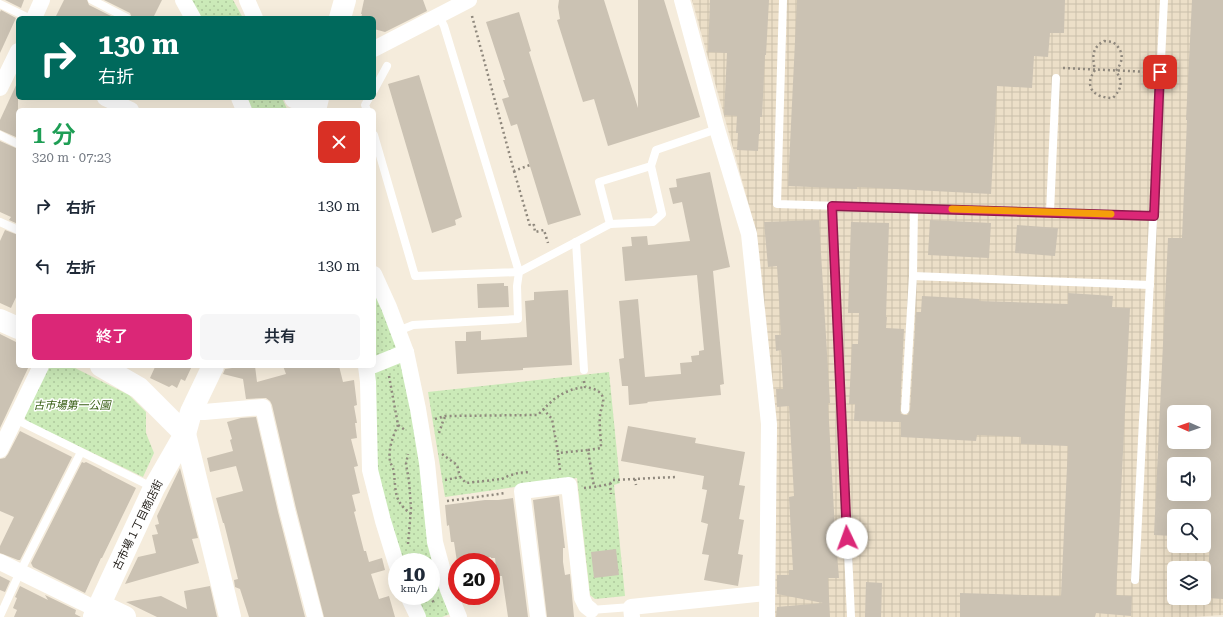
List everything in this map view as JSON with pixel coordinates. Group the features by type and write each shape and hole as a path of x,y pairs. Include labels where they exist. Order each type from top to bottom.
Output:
{"street":[{"path":"35,16 42,0"},
{"path":"183,0 192,16"},
{"path":"247,0 254,16"},
{"path":"341,16 345,0"},
{"path":"682,0 717,129 749,234 768,424 767,617"},
{"path":"376,48 439,16 470,6"},
{"path":"1,84 16,56"},
{"path":"109,100 127,108"},
{"path":"293,100 317,105"},
{"path":"376,278 389,307 406,352 427,463 435,542 448,590 458,617"},
{"path":"0,320 16,327"},
{"path":"376,364 406,352"},
{"path":"0,450 40,368"},
{"path":"104,368 139,388 185,434"},
{"path":"212,368 191,412 185,434 230,617"},
{"path":"370,368 370,470 393,553"},
{"path":"191,412 263,407 287,510 315,617"},
{"name":"古市場１丁目商店街","path":"97,611 154,488 185,434"},
{"path":"538,617 522,491 569,485 582,598 586,606 591,610"},
{"path":"0,562 97,611 125,617"},
{"path":"639,606 684,597 767,593"},
{"path":"412,605 418,617"}],"lane":[{"path":"92,0 123,16"},
{"path":"783,0 776,204 1154,216"},
{"path":"1135,580 1164,0"},
{"path":"0,4 25,16"},
{"path":"398,331 413,325 518,319 517,286 519,272 444,26 439,16"},
{"path":"376,86 387,66"},
{"path":"1050,212 1056,78"},
{"path":"376,142 415,276 519,272 610,224 653,222 662,214 651,166 656,150 717,129"},
{"path":"0,135 16,143"},
{"path":"610,224 599,182 651,166"},
{"path":"832,206 851,617"},
{"path":"905,410 913,276 914,208"},
{"path":"0,222 16,229"},
{"path":"576,242 584,370"},
{"path":"913,276 1150,285"},
{"path":"15,419 154,488"},
{"path":"0,616 20,572 81,452"},
{"path":"591,610 639,606"}],"path":[{"path":"470,6 530,226 534,225 535,232 544,230 548,243"},
{"path":"1104,41 1114,42 1121,51 1121,59 1116,71 1121,79 1119,91 1113,98 1099,96 1093,92 1091,87 1091,76 1095,70 1093,56 1094,50 1104,41"},
{"path":"1058,68 1160,72"},
{"path":"514,171 530,166"},
{"path":"584,370 585,387"},
{"path":"389,372 398,425 393,436 390,463 394,471 395,491 400,505 411,514"},
{"path":"432,420 445,416 538,415 557,396 576,388 591,388 598,391 602,396 603,402 600,415 601,448 588,450"},
{"path":"543,409 552,419 558,453"},
{"path":"439,438 439,431 445,416"},
{"path":"398,425 406,432"},
{"path":"408,549 408,534 411,514 409,481 406,464 409,449"},
{"path":"441,453 457,465 460,477"},
{"path":"670,477 671,483"},
{"path":"610,484 613,480 676,477"},
{"path":"635,479 636,485"},
{"path":"431,503 522,491"}],"shaded area":[{"path":"692,0 1223,0 1223,615 1192,617 773,617 777,432 765,332 756,231"}],"green space":[{"path":"189,0 233,0 242,16 198,16"},
{"path":"246,100 283,100 287,108 250,108"},
{"path":"376,291 399,349 376,356"},
{"path":"402,360 438,553 398,553 375,470 374,370"},
{"name":"古市場第一公園","path":"48,368 75,368 129,395 146,412 146,433 154,453 143,477 26,421 24,415"},
{"path":"609,372 620,483 614,485 625,596 595,599 590,595 577,478 445,497 428,392"},
{"path":"440,561 450,614 442,617 423,617 418,605 440,605"}],"building":[{"path":"5,0 24,0 21,8"},
{"path":"64,0 87,0 89,5 111,16 56,16"},
{"path":"104,0 162,0 154,16 131,16 130,13"},
{"path":"364,0 423,0 427,11 385,32 376,30 376,16 362,16"},
{"path":"559,0 604,0 638,108 638,0 664,0 700,117 608,146 594,99 583,102 557,20 560,19 558,7"},
{"path":"710,0 769,0 762,117 760,117 758,151 737,150 737,116 724,115 727,53 708,52"},
{"path":"797,0 1065,0 1064,33 1050,33 1048,57 1034,56 1032,88 997,86 991,194 857,187 857,189 788,186"},
{"path":"1192,0 1223,0 1223,599 1211,598 1211,561 1209,561 1209,553 1211,553 1211,509 1167,509 1167,536 1154,535 1168,238 1182,238"},
{"path":"1,10 16,18 0,53 0,12"},
{"path":"519,12 531,51 529,52 581,215 548,225 517,124 511,126 502,99 509,97 486,22"},
{"path":"419,75 462,217 455,220 456,225 432,233 388,84"},
{"path":"16,85 16,100 18,100 18,108 16,108 16,137 0,130 0,120"},
{"path":"0,141 16,148 16,223 9,220 11,217 0,212"},
{"path":"710,172 730,267 713,271 724,384 720,385 721,395 629,405 628,386 622,386 619,359 624,358 619,301 638,299 645,377 681,374 680,363 692,362 691,356 699,355 699,351 704,350 697,275 625,281 622,247 632,246 631,237 647,236 648,245 690,241 682,202 673,204 669,188 677,187 676,179"},
{"path":"819,220 830,403 828,403 835,530 839,578 828,578 830,617 776,617 777,607 823,603 777,594 777,575 789,575 789,570 793,570 789,497 794,496 789,406 777,407 776,389 783,389 781,350 776,351 775,335 781,335 777,266 768,267 764,222"},
{"path":"930,220 991,223 989,258 928,255"},
{"path":"851,222 889,223 886,328 904,329 900,413 904,415 908,415 910,410 916,312 921,312 922,296 979,299 979,301 1068,304 1068,293 1113,296 1112,307 1130,308 1116,595 1132,596 1131,616 1096,613 1095,617 960,617 960,593 1061,596 1068,446 1021,444 1021,437 977,435 976,441 901,437 901,422 854,421 855,404 849,404 852,344 858,344 859,313 848,313"},
{"path":"1017,225 1058,228 1055,256 1015,253"},
{"path":"5,230 16,234 16,297 11,308 0,303 0,241"},
{"path":"504,283 504,286 508,286 509,307 478,308 477,284"},
{"path":"568,290 572,365 457,374 455,341 466,341 466,332 481,331 481,340 527,337 525,301 534,300 534,292"},
{"path":"0,334 16,342 16,368 28,368 0,428"},
{"path":"155,368 191,368 185,381 181,379 177,388 172,385 169,387 150,378"},
{"path":"255,368 257,382 286,374 284,368 340,368 343,382 354,380 357,405 354,406 357,423 355,423 357,438 351,439 358,466 354,467 360,493 352,495 356,511 354,512 364,551 366,551 369,562 382,558 385,570 371,574 379,599 388,596 388,605 392,605 395,617 324,617 296,508 272,405 266,398 246,399 243,379 223,374 225,369"},
{"path":"256,417 278,512 305,617 249,617 240,589 235,587 234,580 238,579 216,498 243,491 236,466 210,472 207,458 233,451 230,440 232,439 227,422 241,418"},
{"path":"628,426 696,438 695,443 745,452 739,485 745,486 739,519 744,520 738,554 743,555 738,586 704,580 709,555 702,554 708,524 701,522 707,490 702,489 704,476 621,461"},
{"path":"20,431 72,457 20,560 18,560 0,553 0,546 14,517 0,511 0,459 5,458 8,454"},
{"path":"82,462 86,462 136,488 85,593 33,567 31,563"},
{"path":"180,468 198,538 192,539 199,563 125,584 138,557 156,553 152,535 158,534 155,525 159,524 157,516"},
{"path":"559,496 565,548 563,548 563,562 565,575 570,574 574,617 547,617 533,500"},
{"path":"513,498 528,617 508,617 502,576 500,576 500,553 456,553 454,542 451,542 449,525 447,526 445,505 485,500"},
{"path":"616,549 619,575 594,578 591,552"},
{"path":"0,576 10,581 5,592 0,590"},
{"path":"866,582 882,583 881,617 865,617"},
{"path":"20,586 48,600 45,595 76,610 75,614 81,617 14,617 17,610 13,608 17,598 15,597"},
{"path":"210,586 217,617 157,617 126,602 161,596 187,609 184,591"}],"slow traffic":[{"path":"952,209 1111,214"}],"route":[{"path":"847,538 832,206 1154,216 1160,72"}]}
